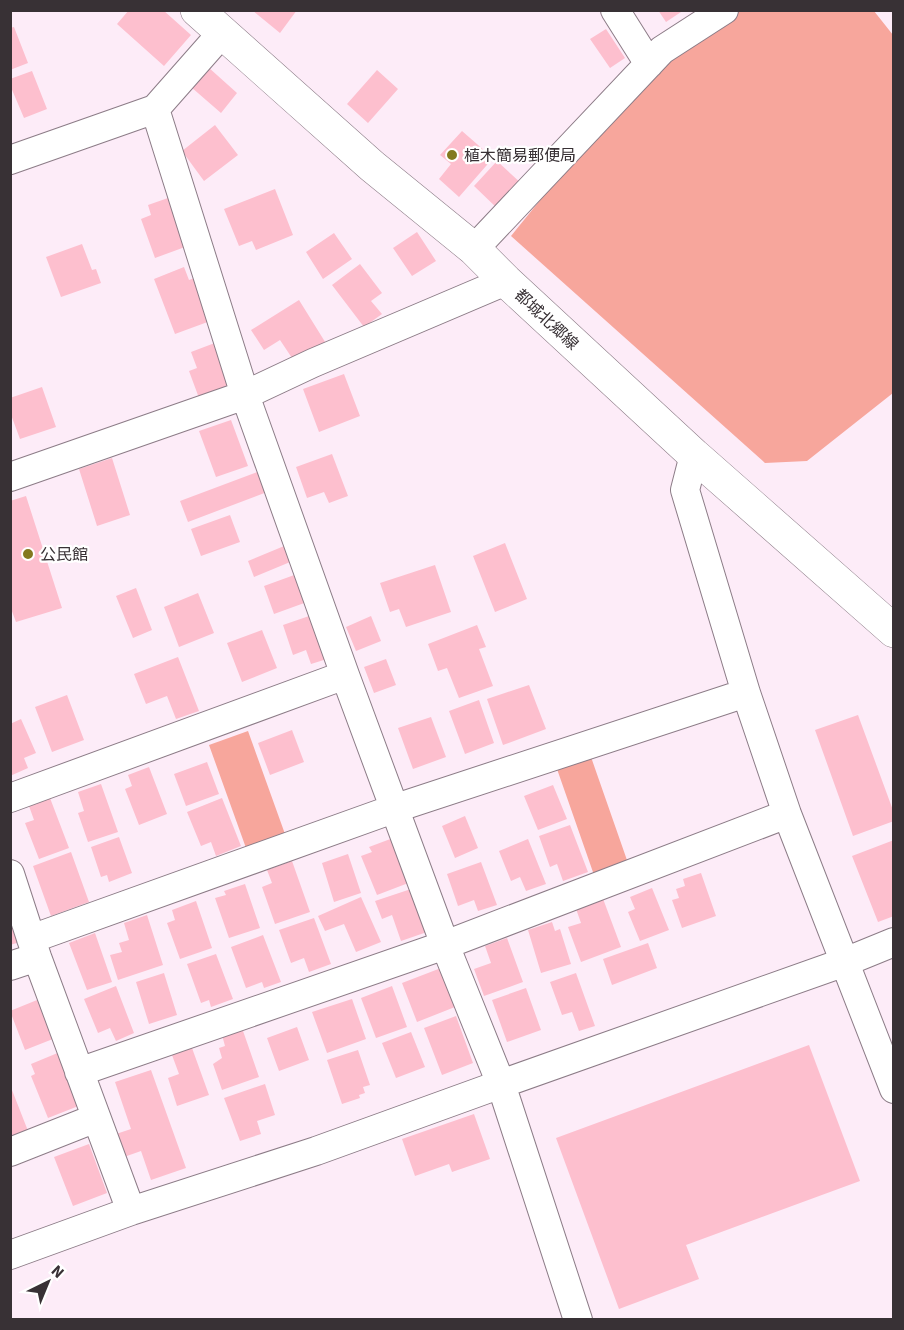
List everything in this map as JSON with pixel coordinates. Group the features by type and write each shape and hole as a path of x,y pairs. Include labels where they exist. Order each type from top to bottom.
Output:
{"main road":[{"name":"都城北郷線","path":"197,10 372,166 474,249 694,455 894,631"}],"street":[{"path":"615,10 649,64"},
{"path":"474,249 662,50 724,10"},
{"path":"10,160 155,110 222,33"},
{"path":"155,110 244,395 345,675 446,945 501,1083 578,1320"},
{"path":"10,477 244,395 324,358 506,281"},
{"path":"694,455 685,490 746,693 787,814 894,1089"},
{"path":"10,798 345,675"},
{"path":"26,954 396,808 746,693"},
{"path":"79,1072 446,945 787,814"},
{"path":"10,874 26,954 79,1072 131,1210"},
{"path":"10,1255 131,1210 316,1151 844,962 894,942"},
{"path":"10,1152 96,1118"}],"shaded area":[{"path":"738,11 874,11 893,35 893,393 807,461 765,463 511,236 662,50"},
{"path":"248,731 285,834 246,848 209,745"},
{"path":"591,757 628,863 594,875 557,769"}],"building":[{"path":"129,10 163,10 191,35 164,66 117,24"},
{"path":"252,10 297,10 280,33"},
{"path":"658,10 684,10 666,22"},
{"path":"14,27 28,63 10,70 10,28"},
{"path":"606,29 625,58 610,68 590,39"},
{"path":"208,67 237,93 221,113 191,87"},
{"path":"377,70 398,89 368,123 347,104"},
{"path":"32,71 47,109 24,118 10,85 10,79"},
{"path":"215,125 238,155 204,181 182,151"},
{"path":"462,131 493,158 459,197 439,179 451,164 440,155"},
{"path":"497,161 523,185 500,211 474,186"},
{"path":"275,189 293,235 256,250 252,241 239,246 224,209"},
{"path":"168,198 185,247 155,258 141,219 151,215 148,205"},
{"path":"417,232 436,261 412,276 393,248"},
{"path":"334,233 352,259 323,279 306,252"},
{"path":"82,244 92,270 96,269 101,283 61,297 46,257"},
{"path":"360,264 382,293 371,301 382,314 364,327 332,285"},
{"path":"184,267 189,280 197,277 213,320 175,334 154,279"},
{"path":"299,300 327,345 296,364 280,340 264,350 251,330"},
{"path":"220,341 236,385 199,398 189,371 197,368 191,352"},
{"path":"344,374 360,416 319,432 303,389"},
{"path":"42,387 56,427 20,439 10,412 10,398"},
{"path":"231,420 248,466 216,477 199,431"},
{"path":"332,454 348,496 329,503 324,492 307,498 296,467"},
{"path":"112,458 130,515 97,526 79,469"},
{"path":"260,471 267,492 188,522 180,501"},
{"name":"公民館","path":"26,496 62,608 16,622 10,606 10,501"},
{"path":"230,515 240,542 201,556 191,529"},
{"path":"505,543 527,599 495,612 473,556"},
{"path":"289,544 295,560 254,577 248,561"},
{"path":"435,565 451,612 406,627 399,609 390,612 380,583"},
{"path":"297,574 307,602 274,614 264,586"},
{"path":"136,588 152,630 133,638 116,596"},
{"path":"198,593 214,633 179,647 164,607"},
{"path":"312,615 327,659 311,664 306,650 293,655 283,625"},
{"path":"371,616 381,641 356,651 346,627"},
{"path":"477,625 486,647 479,649 493,686 459,698 447,668 438,671 428,644"},
{"path":"262,630 277,668 242,682 227,643"},
{"path":"178,657 199,711 176,719 167,696 146,704 134,674"},
{"path":"386,659 396,685 374,693 364,667"},
{"path":"529,685 546,729 503,745 487,699"},
{"path":"67,695 84,740 52,752 35,707"},
{"path":"479,700 494,743 465,754 449,711"},
{"path":"858,715 894,813 894,821 853,836 815,730"},
{"path":"431,717 446,757 413,769 398,728"},
{"path":"21,719 36,753 24,758 28,768 10,776 10,724"},
{"path":"292,730 304,762 270,775 258,743"},
{"path":"207,762 219,794 186,806 174,774"},
{"path":"149,767 167,814 139,825 125,789 132,786 128,775"},
{"path":"101,784 118,832 88,842 78,813 84,811 78,792"},
{"path":"553,785 567,819 538,830 524,796"},
{"path":"50,798 69,848 39,859 25,823 34,820 29,806"},
{"path":"222,798 241,846 216,856 211,842 201,846 187,812"},
{"path":"465,816 478,848 455,858 442,826"},
{"path":"570,825 588,872 563,881 557,864 550,867 539,836"},
{"path":"119,837 132,873 109,882 107,875 101,877 91,847"},
{"path":"393,838 411,882 377,895 361,856 372,852 369,847"},
{"path":"528,839 546,884 526,891 520,877 511,881 499,851"},
{"path":"894,840 894,916 878,922 852,856"},
{"path":"71,852 89,902 51,916 33,866"},
{"path":"348,854 361,893 334,902 322,863"},
{"path":"292,861 310,912 275,924 262,887 272,883 267,870"},
{"path":"481,862 497,905 478,911 474,900 458,906 447,874"},
{"path":"701,873 716,916 682,928 672,900 679,898 676,889 685,886 683,879"},
{"path":"245,884 260,928 229,938 215,898 226,895 224,891"},
{"path":"652,888 669,930 640,941 628,912 635,909 630,897"},
{"path":"411,889 427,932 401,941 392,915 382,919 375,901"},
{"path":"602,896 621,947 581,962 568,927 581,923 575,906"},
{"path":"361,897 381,942 356,952 344,924 325,931 318,916"},
{"path":"196,901 212,948 180,959 167,923 175,920 172,910"},
{"path":"10,915 20,942 10,945"},
{"path":"147,915 163,965 118,980 110,955 122,952 119,943 129,940 124,923"},
{"path":"314,918 331,964 309,972 304,958 291,963 279,930"},
{"path":"552,922 555,931 560,929 571,964 541,973 528,930"},
{"path":"95,933 112,982 87,990 69,943"},
{"path":"263,935 281,982 264,988 262,982 246,988 231,947"},
{"path":"507,938 523,982 484,996 474,969 491,963 485,946"},
{"path":"648,943 657,968 612,985 603,959"},
{"path":"216,954 233,999 211,1007 209,1000 201,1003 187,964"},
{"path":"441,968 455,1007 417,1022 402,983"},
{"path":"164,973 177,1015 149,1024 136,982"},
{"path":"576,973 595,1026 579,1031 572,1012 562,1015 550,982"},
{"path":"116,986 134,1033 116,1041 110,1028 98,1033 84,999"},
{"path":"392,986 407,1027 376,1038 361,998"},
{"path":"526,988 541,1030 507,1042 492,1000"},
{"path":"42,998 58,1037 25,1050 10,1011"},
{"path":"352,999 366,1039 327,1053 312,1012"},
{"path":"456,1016 473,1063 442,1075 424,1028"},
{"path":"297,1027 309,1060 279,1071 267,1038"},
{"path":"242,1028 259,1077 222,1090 213,1064 222,1058 219,1048 225,1046 222,1035"},
{"path":"411,1032 425,1067 396,1078 382,1043"},
{"path":"809,1045 860,1181 686,1245 699,1279 619,1309 556,1138"},
{"path":"192,1048 209,1095 177,1106 168,1078 179,1074 172,1055"},
{"path":"358,1050 370,1085 363,1087 365,1093 359,1095 360,1098 342,1104 327,1060"},
{"path":"60,1052 81,1105 48,1118 31,1076 35,1074 31,1064"},
{"path":"151,1070 186,1168 151,1180 141,1151 124,1157 116,1134 131,1129 115,1082"},
{"path":"265,1084 275,1115 257,1121 261,1134 240,1141 224,1098"},
{"path":"10,1085 30,1136 10,1143"},
{"path":"474,1114 490,1159 452,1172 449,1164 415,1176 402,1139"},
{"path":"89,1144 107,1193 73,1206 54,1157"}],"place":[{"name":"植木簡易郵便局","path":"452,155"},
{"name":"公民館","path":"28,554"}]}
